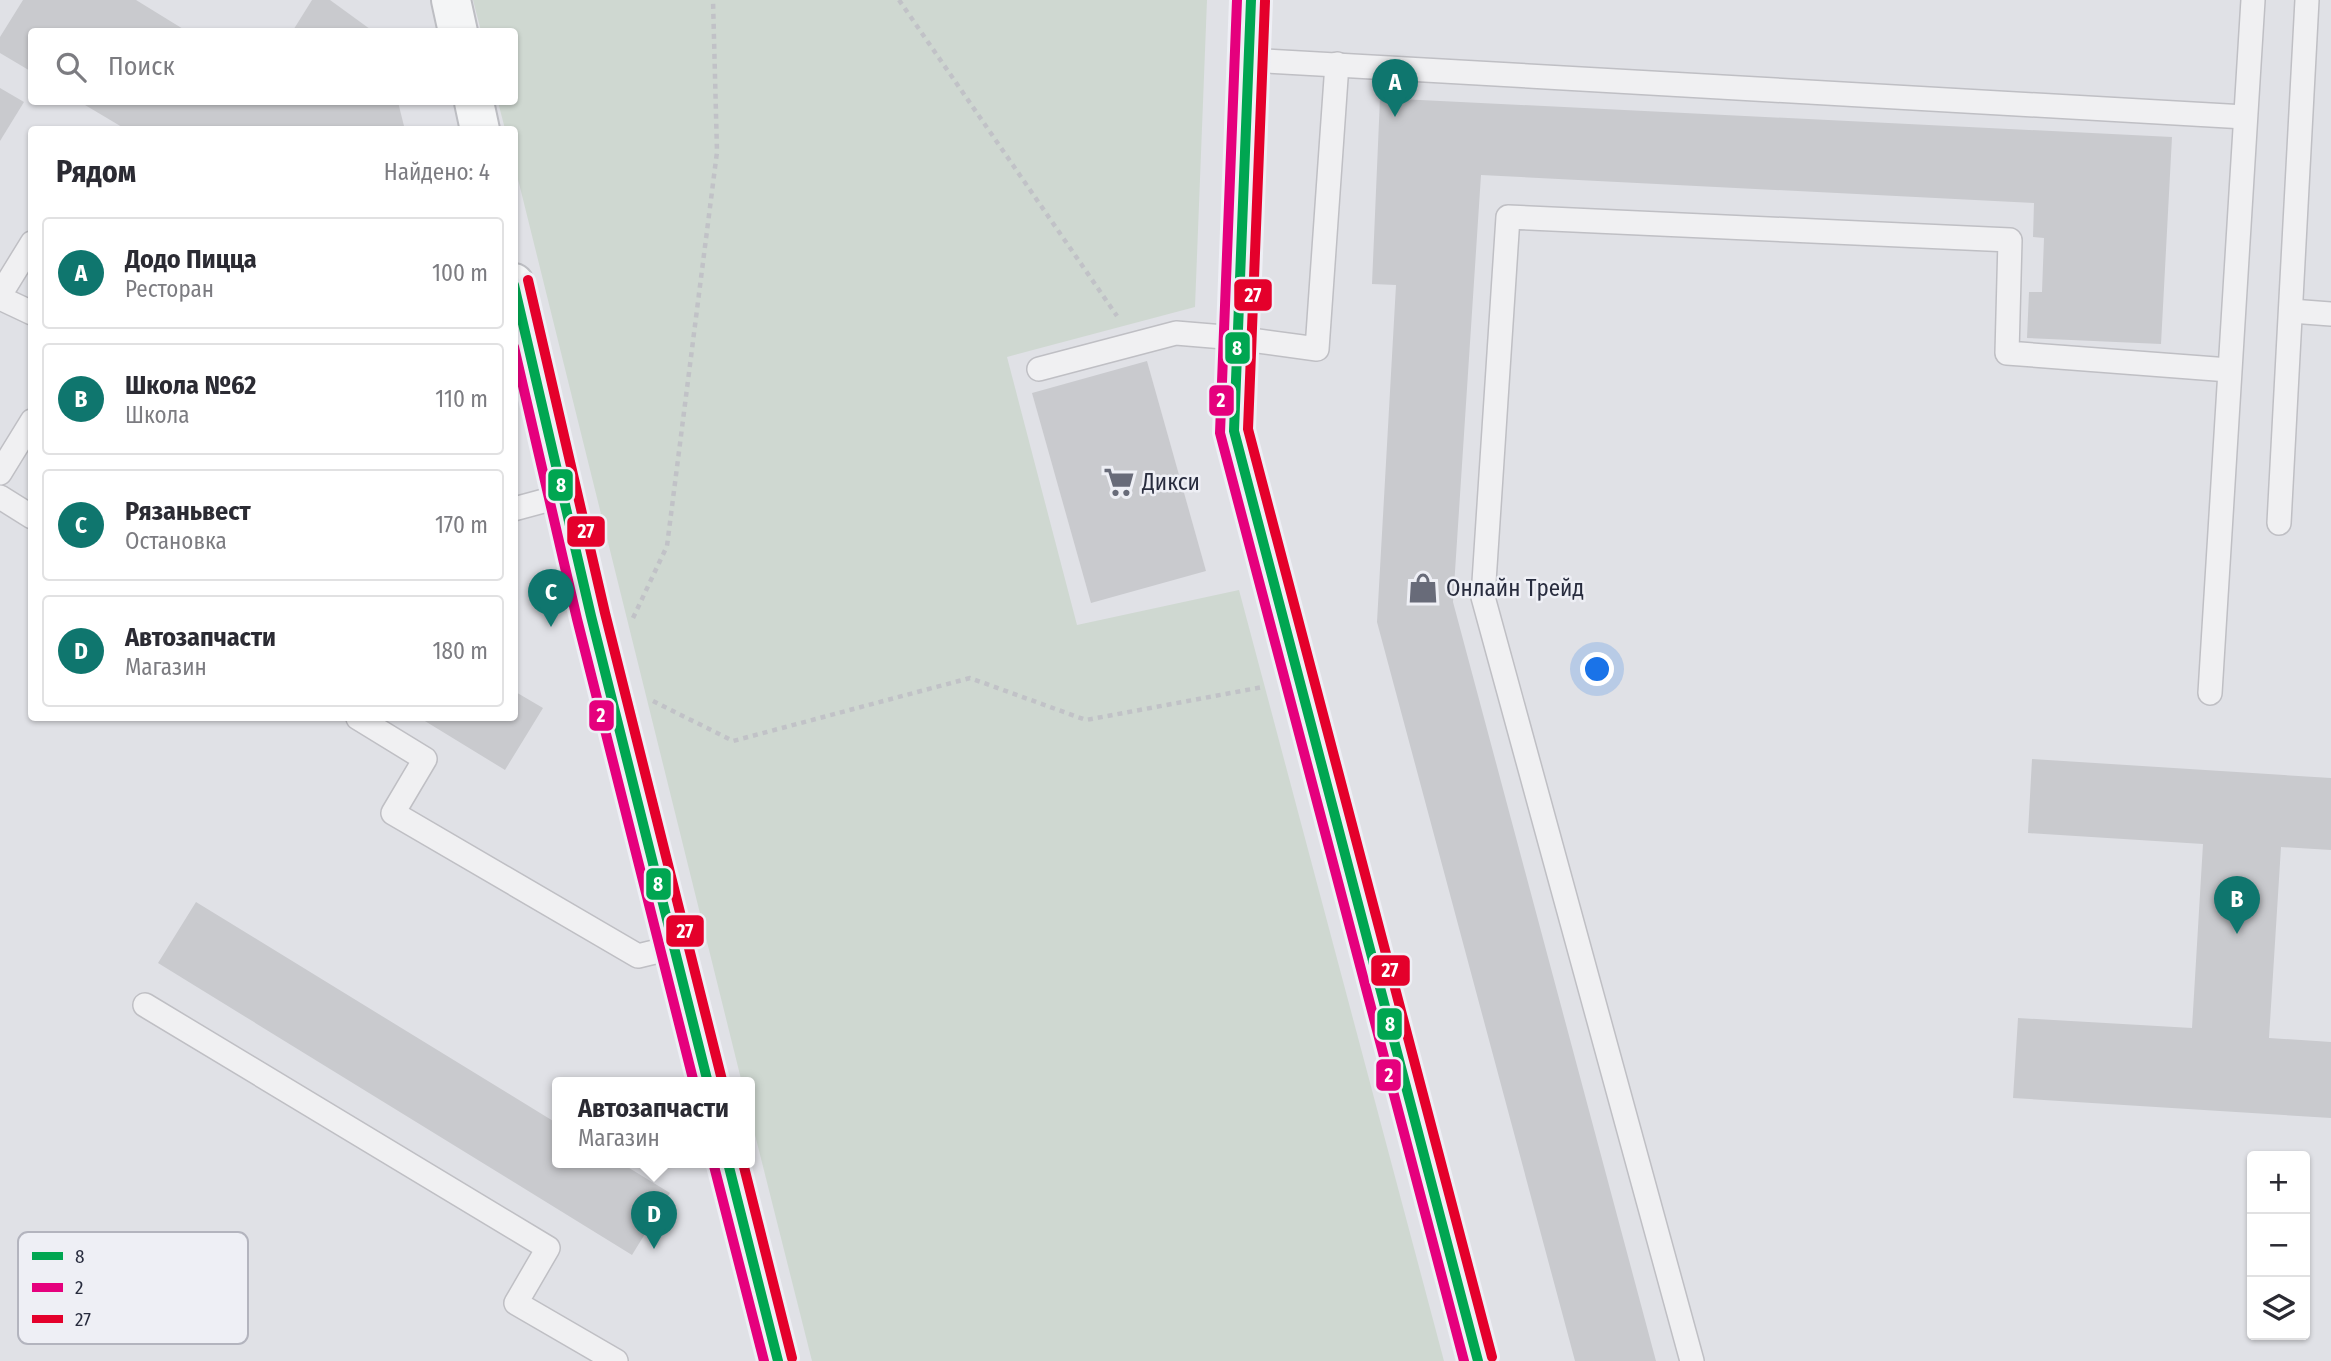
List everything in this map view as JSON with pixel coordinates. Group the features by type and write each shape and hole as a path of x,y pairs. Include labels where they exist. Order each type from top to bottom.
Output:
{"main road":[{"path":"451,0 457,28"},
{"path":"1251,0 1234,430 1478,1361"},
{"path":"475,105 479,126"},
{"path":"518,301 562,496 707,1077"},
{"path":"729,1168 778,1361"}],"lane":[{"path":"2210,692 2253,0"},
{"path":"2279,523 2307,0"},
{"path":"1249,60 2245,117"},
{"path":"1039,369 1176,333 1317,349 1337,64"},
{"path":"1692,1361 1483,597 1508,217 2010,240 2007,353 2230,369"},
{"path":"28,250 0,297 28,311"},
{"path":"2291,311 2331,314"},
{"path":"0,473 28,428"},
{"path":"518,508 562,496"},
{"path":"0,497 28,514"},
{"path":"363,721 425,759 393,813 638,956 675,947"},
{"path":"145,1005 548,1248 516,1303 616,1361"}],"path":[{"path":"713,0 717,152 667,546 606,677 733,741 970,678 1086,720 1299,681"},
{"path":"899,0 1136,344"}],"shaded area":[{"path":"473,0 1207,0 1195,307 1007,357 1077,625 1239,590 1444,1361 812,1361 755,1135 755,1077 741,1077 518,179 518,126 504,126 499,105 518,105 518,28 480,28"}],"building":[{"path":"23,0 136,0 182,28 28,28 28,70 0,53 0,37"},
{"path":"312,0 330,0 368,28 294,28"},
{"path":"0,88 24,102 0,141"},
{"path":"1380,98 2172,137 2161,344 2027,338 2029,292 2042,292 2044,238 2033,237 2034,203 1481,175 1453,602 1656,1361 1575,1361 1377,622 1396,285 1372,284"},
{"path":"85,105 399,105 404,126 120,126"},
{"name":"Дикси","path":"1147,361 1206,571 1091,603 1032,393"},
{"path":"518,693 543,708 505,770 425,721 518,721"},
{"path":"2032,759 2331,778 2331,850 2281,847 2269,1038 2331,1042 2331,1118 2013,1098 2018,1018 2192,1028 2203,844 2028,833"},
{"path":"196,902 552,1120 552,1168 629,1168 670,1193 632,1255 158,963"}],"transit line":[{"name":"2","path":"1237,0 1220,433 1464,1361"},
{"name":"8","path":"1251,0 1234,431 1478,1361"},
{"name":"27","path":"1265,1 1248,429 1492,1357"},
{"name":"27","path":"528,280 605,613 721,1077"},
{"name":"8","path":"518,302 591,616 706,1077"},
{"name":"2","path":"518,364 577,619 692,1077"},
{"name":"2","path":"715,1168 764,1361"},
{"name":"8","path":"729,1168 778,1361"},
{"name":"27","path":"744,1168 792,1358"}],"place":[{"name":"Додо Пицца","path":"1395,117"},
{"name":"Дикси","path":"1119,482"},
{"name":"Онлайн Трейд","path":"1423,588"},
{"name":"Рязаньвест","path":"551,627"},
{"name":"Школа №62","path":"2237,934"},
{"name":"Автозапчасти","path":"654,1249"}]}
